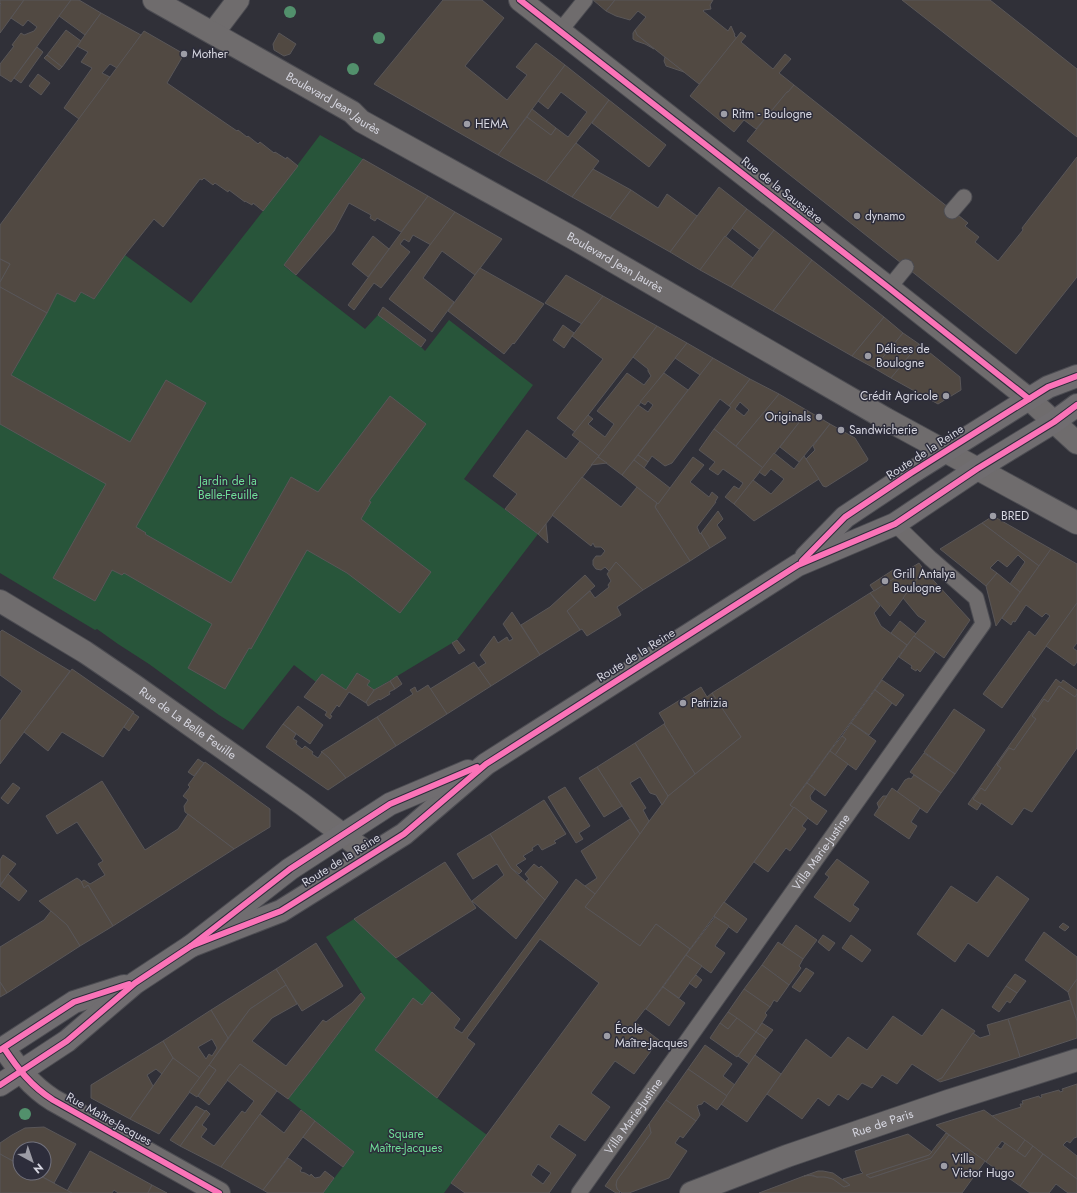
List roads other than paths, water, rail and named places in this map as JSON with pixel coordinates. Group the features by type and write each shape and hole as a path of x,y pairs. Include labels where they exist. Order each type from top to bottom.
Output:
{"main road":[{"name":"Route de la Reine","path":"798,565 845,517 945,451 1048,387 1077,376"},
{"name":"Route de la Reine","path":"191,946 282,911 404,834 486,764 798,565 895,524 977,469 1054,422 1077,405"},
{"name":"Route de la Reine","path":"0,1085 67,1041 135,983 191,946 290,869 390,804 486,764"},
{"name":"Route de la Reine","path":"2,1049 74,1002 135,983"}],"street":[{"name":"Boulevard Jean Jaurès","path":"154,0 352,112 361,120 573,238 879,415 1077,523"},
{"path":"213,33 238,0"},
{"name":"Rue de la Saussière","path":"520,0 1029,399"},
{"path":"1029,399 1077,443"},
{"name":"Rue de La Belle Feuille","path":"0,601 84,652 135,686 302,804 370,855"},
{"name":"Rue Maître-Jacques","path":"2,1049 20,1072 40,1092 218,1193"},
{"name":"Rue de Paris","path":"691,1193 788,1156 948,1101 1077,1060"}],"lane":[{"path":"560,31 585,0"},
{"path":"952,211 964,197"},
{"path":"888,288 906,267"},
{"name":"Villa Marie-Justine","path":"579,1193 983,624 976,598 930,558 895,524"}],"place":[{"name":"Mother","path":"184,54"},
{"name":"Ritm - Boulogne","path":"724,114"},
{"name":"HEMA","path":"467,124"},
{"name":"dynamo","path":"857,216"},
{"name":"Délices de Boulogne","path":"868,356"},
{"name":"Crédit Agricole","path":"946,396"},
{"name":"Originals","path":"819,417"},
{"name":"Sandwicherie","path":"841,430"},
{"name":"BRED","path":"993,516"},
{"name":"Grill Antalya Boulogne","path":"885,581"},
{"name":"Patrizia","path":"683,703"},
{"name":"École Maître-Jacques","path":"607,1036"},
{"name":"Villa Victor Hugo","path":"944,1166"}],"park label":[{"name":"Jardin de la Belle-Feuille","path":"228,488"},
{"name":"Square Maître-Jacques","path":"406,1141"}]}
